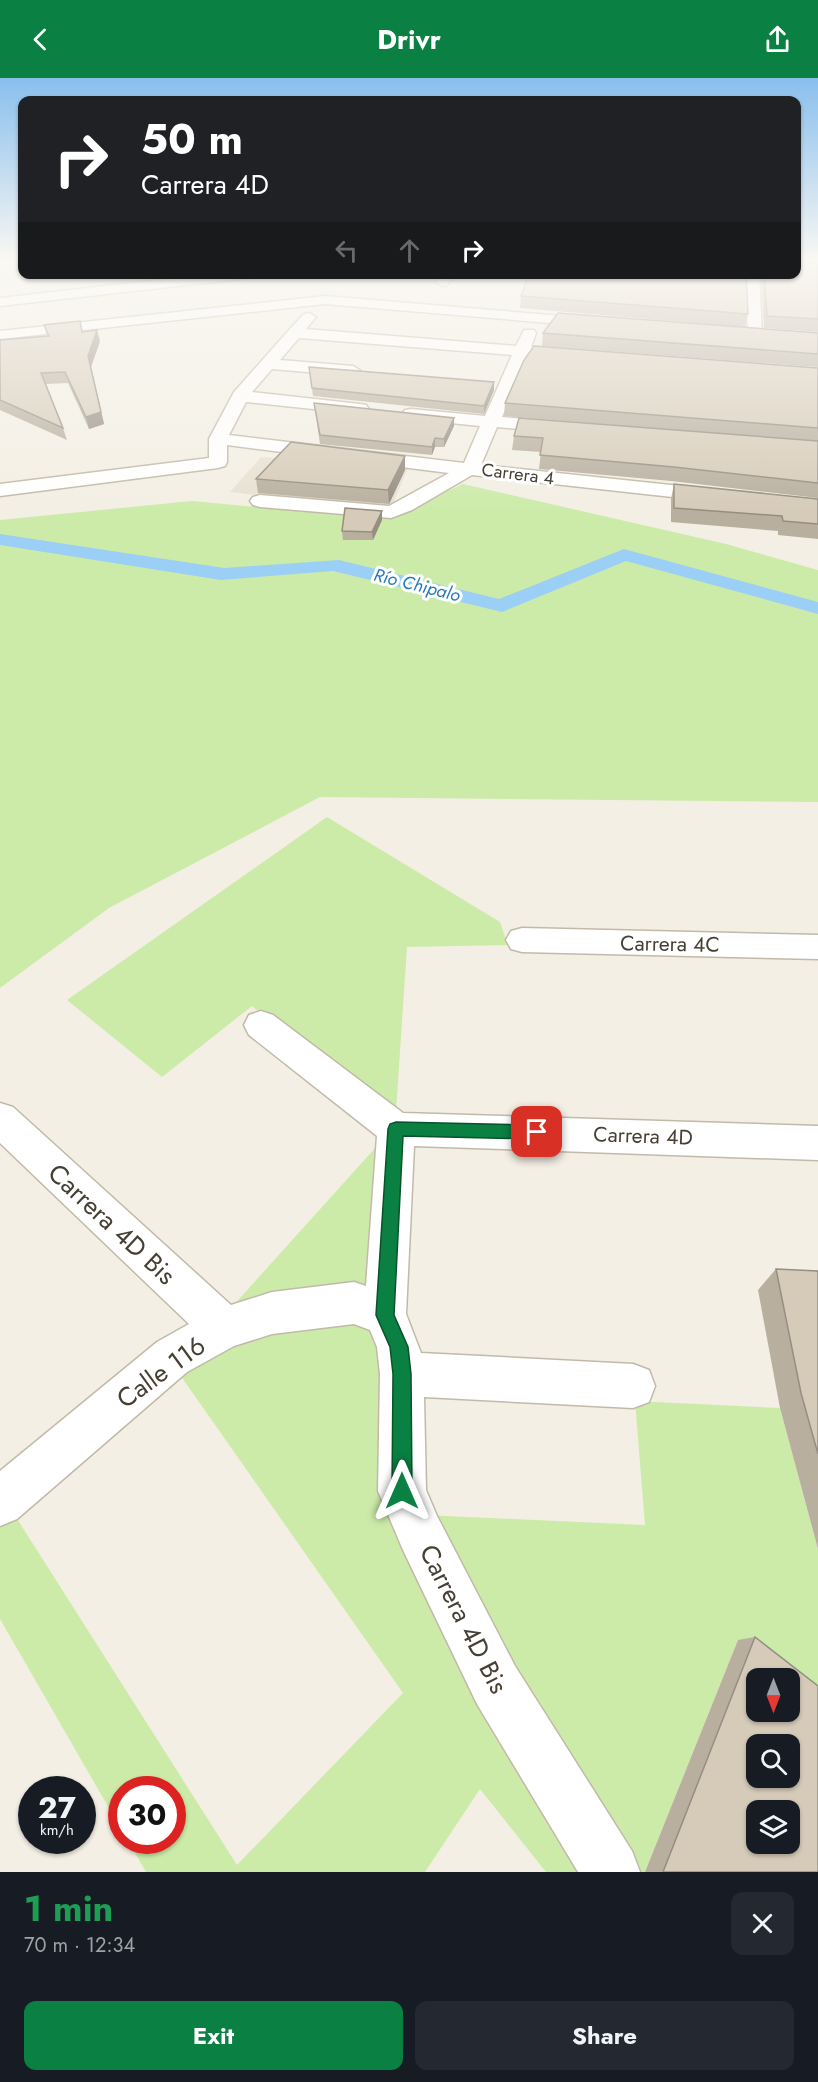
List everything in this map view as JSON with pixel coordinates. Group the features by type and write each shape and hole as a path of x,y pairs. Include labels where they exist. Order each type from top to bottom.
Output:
{"street":[{"path":"0,490 218,462 218,439 240,396 284,345"},
{"path":"442,345 590,356"},
{"path":"260,501 384,513 405,506 471,468 525,345"},
{"path":"267,364 370,372"},
{"path":"485,382 508,384"},
{"path":"240,396 377,410"},
{"path":"400,413 584,430"},
{"name":"Carrera 4","path":"218,439 539,478 732,497"},
{"name":"Carrera 4C","path":"522,940 818,947"},
{"path":"261,1025 396,1129"},
{"name":"Carrera 4D Bis","path":"0,1119 225,1328"},
{"name":"Carrera 4D","path":"396,1129 490,1130 818,1143"},
{"name":"Carrera 4D Bis","path":"396,1129 385,1315 399,1347 402,1374 402,1491 415,1523 496,1685 611,1872"},
{"name":"Calle 116","path":"0,1502 172,1357 225,1328 272,1313 354,1303 385,1315"},
{"path":"402,1374 633,1386"}],"shaded area":[{"path":"261,457 408,468 390,511 230,492"}],"green space":[{"path":"463,484 726,544 818,570 818,802 320,797 109,908 0,988 0,520 192,501 385,519"},
{"path":"327,817 500,922 508,945 407,947 395,1126 252,1006 162,1077 67,1000"},
{"path":"395,1126 392,1308 424,1515 645,1525 635,1401 780,1408 818,1549 818,1703 800,1689 800,1668 774,1668 738,1640 645,1872 546,1872 480,1789 425,1872 146,1872 136,1854 186,1854 186,1785 237,1865 403,1693 166,1355 221,1319"},
{"path":"0,1492 180,1776 108,1776 108,1806 96,1786 96,1776 90,1776 0,1619"}],"water":[{"name":"Río Chipalo","path":"0,534 224,568 339,560 499,599 624,549 818,602 818,614 626,561 502,612 333,571 221,580 0,545"}],"building":[{"path":"0,345 92,345 88,356 101,412 86,417 65,372 41,373 63,428 0,400"},
{"path":"696,345 818,345 818,354"},
{"path":"534,346 818,368 818,428 505,403 524,360"},
{"path":"309,367 494,382 484,406 312,388"},
{"path":"314,403 454,418 444,439 435,438 432,447 320,435"},
{"path":"519,418 818,441 818,483 540,455 543,438 514,436"},
{"path":"291,442 405,456 388,490 256,479"},
{"path":"674,484 818,499 818,524 783,521 782,516 674,508"},
{"path":"345,508 382,511 372,532 342,531"},
{"path":"776,1269 818,1271 818,1454 801,1393"},
{"path":"755,1637 795,1668 746,1668 746,1722 800,1722 800,1672 818,1686 818,1872 663,1872"}],"route":[{"path":"402,1491 402,1374 399,1347 385,1315 396,1129 537,1132"}]}
